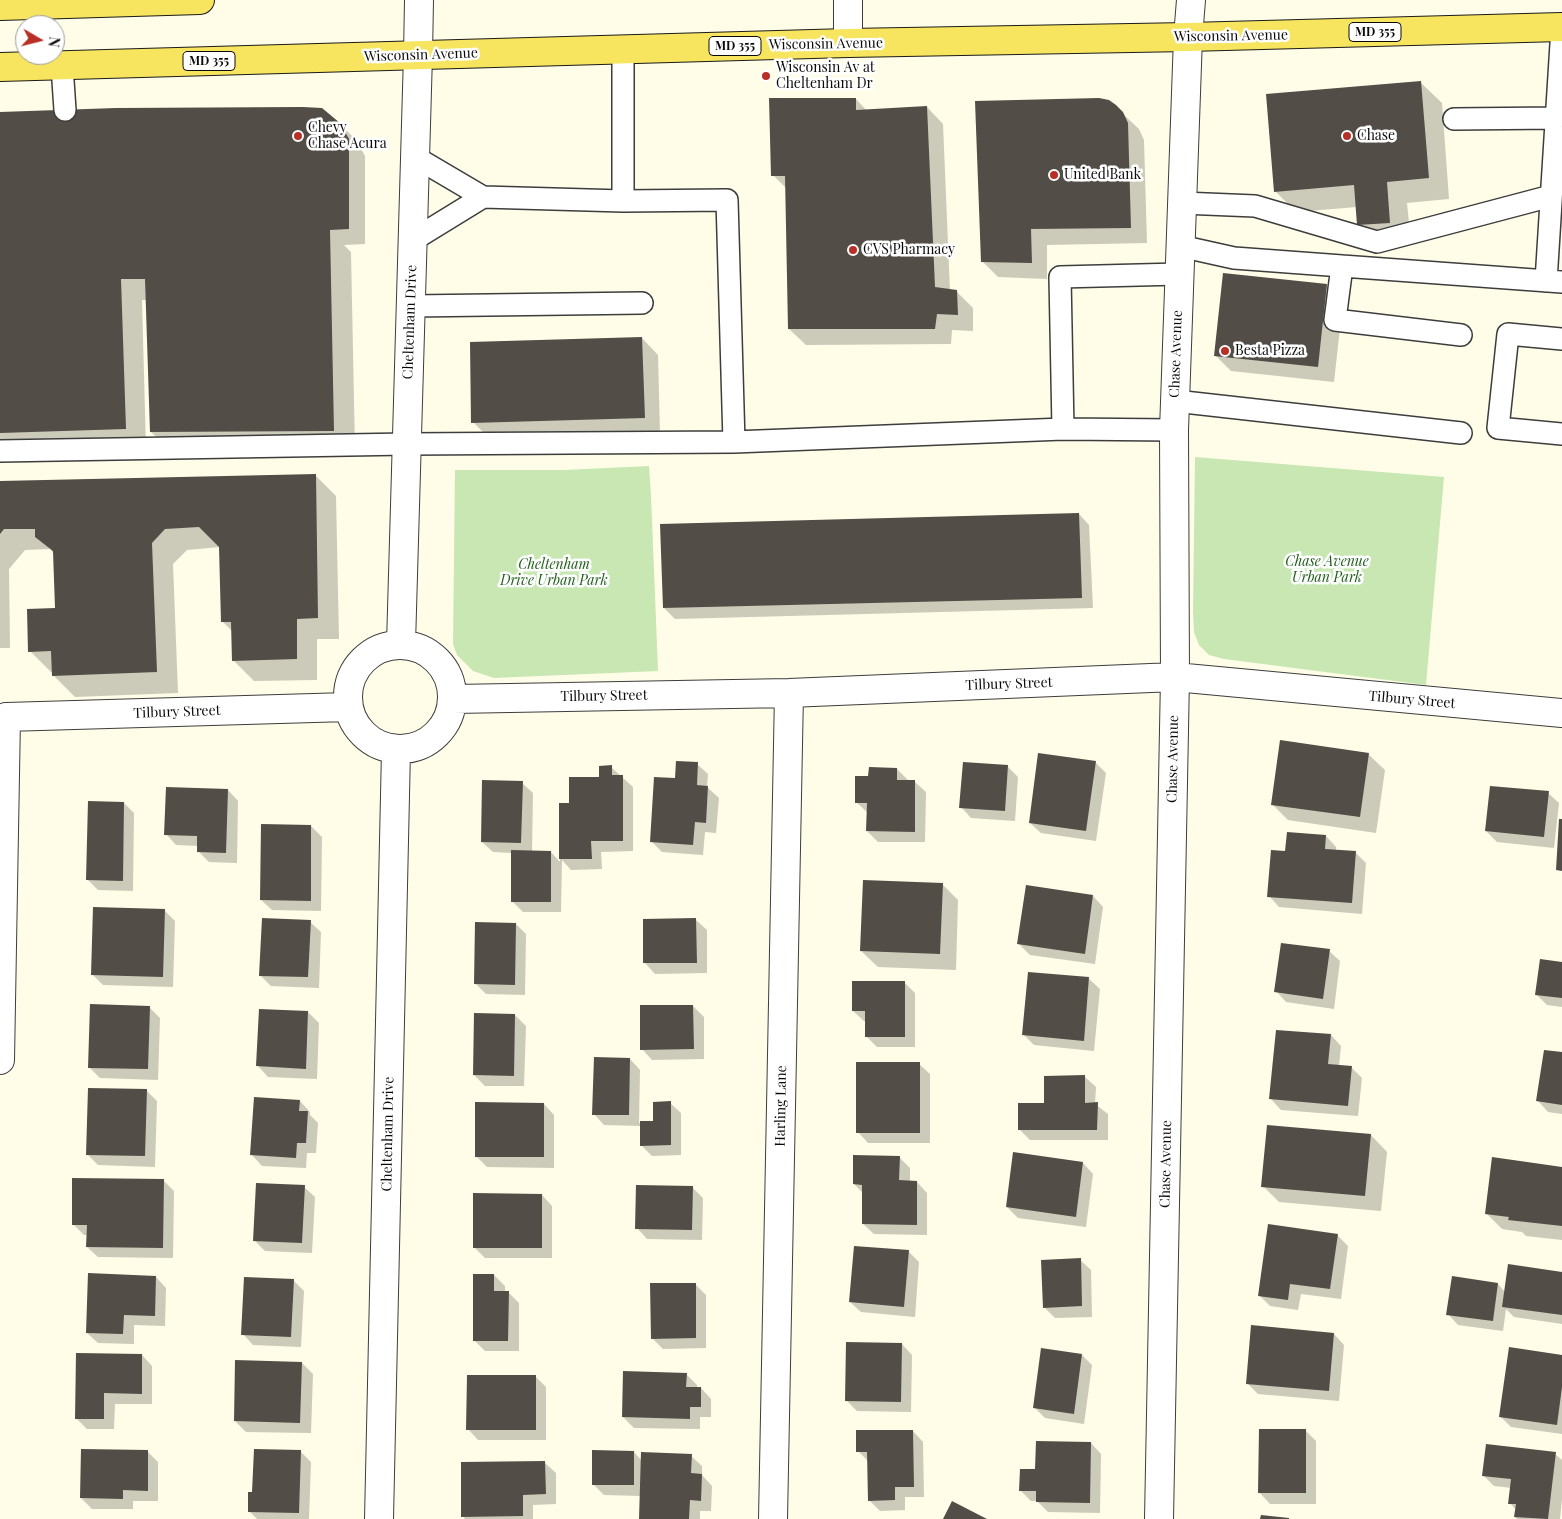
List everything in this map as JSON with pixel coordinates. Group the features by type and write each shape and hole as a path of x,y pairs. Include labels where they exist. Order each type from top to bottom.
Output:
{"main road":[{"path":"0,6 200,0"},
{"name":"Wisconsin Avenue","path":"0,67 848,43 1188,37 1562,27"}],"street":[{"name":"Cheltenham Drive","path":"401,644 420,0"},
{"path":"848,0 848,43"},
{"name":"Chase Avenue","path":"1159,1519 1175,677 1174,430 1188,37 1191,0"},
{"path":"401,644 430,652 444,666 454,699 444,727 432,740 415,748 396,750 379,745 360,730 348,707 351,679 365,657 380,648 401,644"},
{"name":"Tilbury Street","path":"454,699 789,693 1175,677 1562,713"},
{"name":"Harling Lane","path":"773,1519 789,693"},
{"name":"Tilbury Street","path":"0,1060 6,717 348,707"},
{"name":"Cheltenham Drive","path":"379,1519 396,750"}],"lane":[{"path":"1180,246 1234,258 1554,282 1552,196 1558,66 1562,27"},
{"path":"623,50 623,201"},
{"path":"62,66 65,110"},
{"path":"1454,120 1556,118"},
{"path":"415,157 483,197 623,201 727,200 734,442"},
{"path":"1182,203 1255,206 1377,242 1552,196"},
{"path":"413,240 483,197"},
{"path":"1342,266 1335,320 1461,334"},
{"path":"1063,429 1060,277 1179,274"},
{"path":"411,306 642,304"},
{"path":"1562,339 1508,334 1498,428 1562,434"},
{"path":"1175,401 1461,433"},
{"path":"0,450 407,444 734,442 1063,429 1174,430"}],"green space":[{"name":"Chase Avenue Urban Park","path":"1195,457 1444,477 1426,685 1224,659 1209,655 1199,645 1194,632"},
{"name":"Cheltenham Drive Urban Park","path":"649,466 658,671 494,678 473,671 457,655 453,644 455,470 564,470"}],"building":[{"name":"Chase","path":"1421,81 1429,178 1387,182 1390,223 1357,225 1354,185 1274,192 1266,94"},
{"name":"CVS Pharmacy","path":"769,98 856,98 856,110 927,106 935,287 957,290 958,315 937,314 935,329 788,329 785,176 771,176"},
{"name":"United Bank","path":"1099,98 1109,100 1116,105 1123,112 1128,123 1131,228 1031,229 1032,263 981,262 975,101"},
{"path":"116,108 322,108 340,123 349,139 349,229 330,230 334,431 150,432 145,279 121,279 126,429 0,433 0,112"},
{"path":"1223,273 1327,284 1318,367 1214,356"},
{"path":"642,337 645,418 471,423 470,342"},
{"path":"316,474 318,618 297,619 297,659 232,661 231,622 221,622 219,547 199,527 165,529 152,543 157,672 52,676 51,651 28,652 27,609 55,608 53,551 35,537 35,529 4,529 0,534 0,481"},
{"path":"1079,513 1082,598 663,608 660,524"},
{"path":"1280,740 1369,753 1360,817 1271,805"},
{"path":"1038,753 1096,761 1086,831 1029,823"},
{"path":"676,761 698,762 697,785 708,786 706,823 695,822 693,845 650,842 654,777 675,778"},
{"path":"963,762 1008,765 1005,811 959,808"},
{"path":"612,765 612,775 623,775 623,841 591,841 592,859 559,859 559,803 569,803 569,777 599,777 599,766"},
{"path":"869,767 897,768 897,780 915,780 915,832 866,831 867,803 855,803 855,776 868,776"},
{"path":"482,780 523,781 521,843 481,842"},
{"path":"1490,786 1549,791 1544,837 1485,831"},
{"path":"166,787 228,789 226,853 197,852 197,836 164,835"},
{"path":"88,801 124,802 123,881 86,880"},
{"path":"1559,819 1562,819 1562,871 1556,870"},
{"path":"261,824 311,825 311,901 260,900"},
{"path":"1287,832 1326,835 1325,849 1356,851 1352,903 1267,897 1271,850 1285,851"},
{"path":"511,850 551,851 551,902 511,902"},
{"path":"863,880 943,883 940,954 860,951"},
{"path":"1026,885 1093,895 1085,954 1017,944"},
{"path":"93,907 165,909 163,977 91,975"},
{"path":"262,918 311,920 308,977 259,976"},
{"path":"696,918 697,963 643,963 643,919"},
{"path":"475,922 516,923 515,985 474,984"},
{"path":"1281,943 1330,949 1323,999 1274,992"},
{"path":"1540,959 1562,962 1562,998 1535,995"},
{"path":"1028,972 1089,977 1084,1041 1022,1035"},
{"path":"852,981 905,981 905,1037 865,1037 865,1011 852,1011"},
{"path":"90,1004 150,1006 148,1069 88,1068"},
{"path":"640,1005 693,1005 694,1049 640,1050"},
{"path":"259,1009 308,1011 306,1069 256,1066"},
{"path":"474,1013 515,1014 514,1076 473,1075"},
{"path":"1276,1030 1331,1034 1328,1064 1352,1066 1348,1106 1269,1099"},
{"path":"1544,1050 1562,1052 1562,1105 1536,1101"},
{"path":"594,1057 630,1058 629,1115 592,1115"},
{"path":"856,1062 920,1062 920,1133 856,1133"},
{"path":"1085,1075 1085,1103 1098,1102 1097,1130 1018,1130 1018,1103 1044,1103 1044,1076"},
{"path":"88,1088 147,1089 145,1156 86,1155"},
{"path":"254,1097 300,1100 299,1111 308,1111 306,1143 297,1143 296,1158 250,1155"},
{"path":"671,1101 671,1145 640,1146 640,1121 653,1121 653,1102"},
{"path":"475,1102 544,1103 544,1157 475,1157"},
{"path":"1267,1125 1371,1134 1365,1196 1261,1187"},
{"path":"1013,1152 1083,1162 1076,1217 1006,1207"},
{"path":"853,1155 900,1156 899,1180 917,1181 917,1225 862,1224 862,1185 853,1184"},
{"path":"1492,1157 1562,1167 1562,1226 1508,1220 1509,1217 1485,1214"},
{"path":"72,1178 164,1179 163,1248 86,1247 87,1225 72,1225"},
{"path":"256,1183 305,1185 302,1243 253,1241"},
{"path":"636,1185 693,1186 692,1230 635,1229"},
{"path":"473,1193 542,1194 542,1248 473,1248"},
{"path":"1268,1224 1338,1234 1330,1289 1290,1284 1288,1300 1258,1296"},
{"path":"854,1246 909,1250 904,1307 849,1302"},
{"path":"1081,1258 1082,1306 1043,1308 1041,1260"},
{"path":"1508,1264 1562,1272 1562,1315 1502,1307"},
{"path":"88,1273 156,1276 155,1316 124,1315 123,1334 86,1333"},
{"path":"473,1274 494,1274 494,1291 509,1291 508,1341 473,1341"},
{"path":"1452,1276 1498,1283 1493,1321 1446,1315"},
{"path":"244,1277 294,1279 291,1337 241,1335"},
{"path":"650,1283 696,1283 696,1338 651,1339"},
{"path":"1251,1325 1334,1333 1329,1391 1246,1384"},
{"path":"846,1342 902,1343 901,1402 845,1401"},
{"path":"1509,1347 1562,1355 1562,1387 1557,1425 1499,1417"},
{"path":"1041,1348 1082,1354 1074,1414 1033,1408"},
{"path":"76,1353 142,1354 142,1394 104,1393 104,1419 75,1419"},
{"path":"235,1360 302,1362 300,1423 234,1421"},
{"path":"623,1371 687,1373 686,1387 701,1387 701,1407 690,1407 690,1419 622,1417"},
{"path":"467,1375 536,1375 536,1430 466,1430"},
{"path":"1259,1429 1306,1429 1306,1493 1258,1493"},
{"path":"856,1430 913,1430 914,1487 895,1487 895,1500 868,1501 867,1452 856,1452"},
{"path":"1036,1441 1091,1442 1090,1503 1036,1502 1036,1491 1019,1491 1020,1469 1035,1469"},
{"path":"1486,1444 1556,1452 1548,1519 1514,1517 1516,1504 1508,1504 1511,1479 1482,1476"},
{"path":"81,1449 148,1450 148,1491 123,1490 123,1499 80,1498"},
{"path":"254,1449 301,1450 299,1513 248,1512 248,1492 252,1492"},
{"path":"592,1450 634,1451 634,1485 592,1485"},
{"path":"641,1452 692,1454 691,1473 702,1474 701,1501 690,1500 689,1519 639,1519"},
{"path":"545,1461 546,1494 523,1495 523,1516 461,1517 461,1462"},
{"path":"952,1501 987,1519 943,1519"},
{"path":"1261,1515 1289,1518 1289,1519 1260,1519"}],"place":[{"name":"Wisconsin Av at Cheltenham Dr","path":"766,76"},
{"name":"Chevy Chase Acura","path":"298,136"},
{"name":"Chase","path":"1347,136"},
{"name":"United Bank","path":"1054,175"},
{"name":"CVS Pharmacy","path":"853,250"},
{"name":"Besta Pizza","path":"1225,351"}]}
